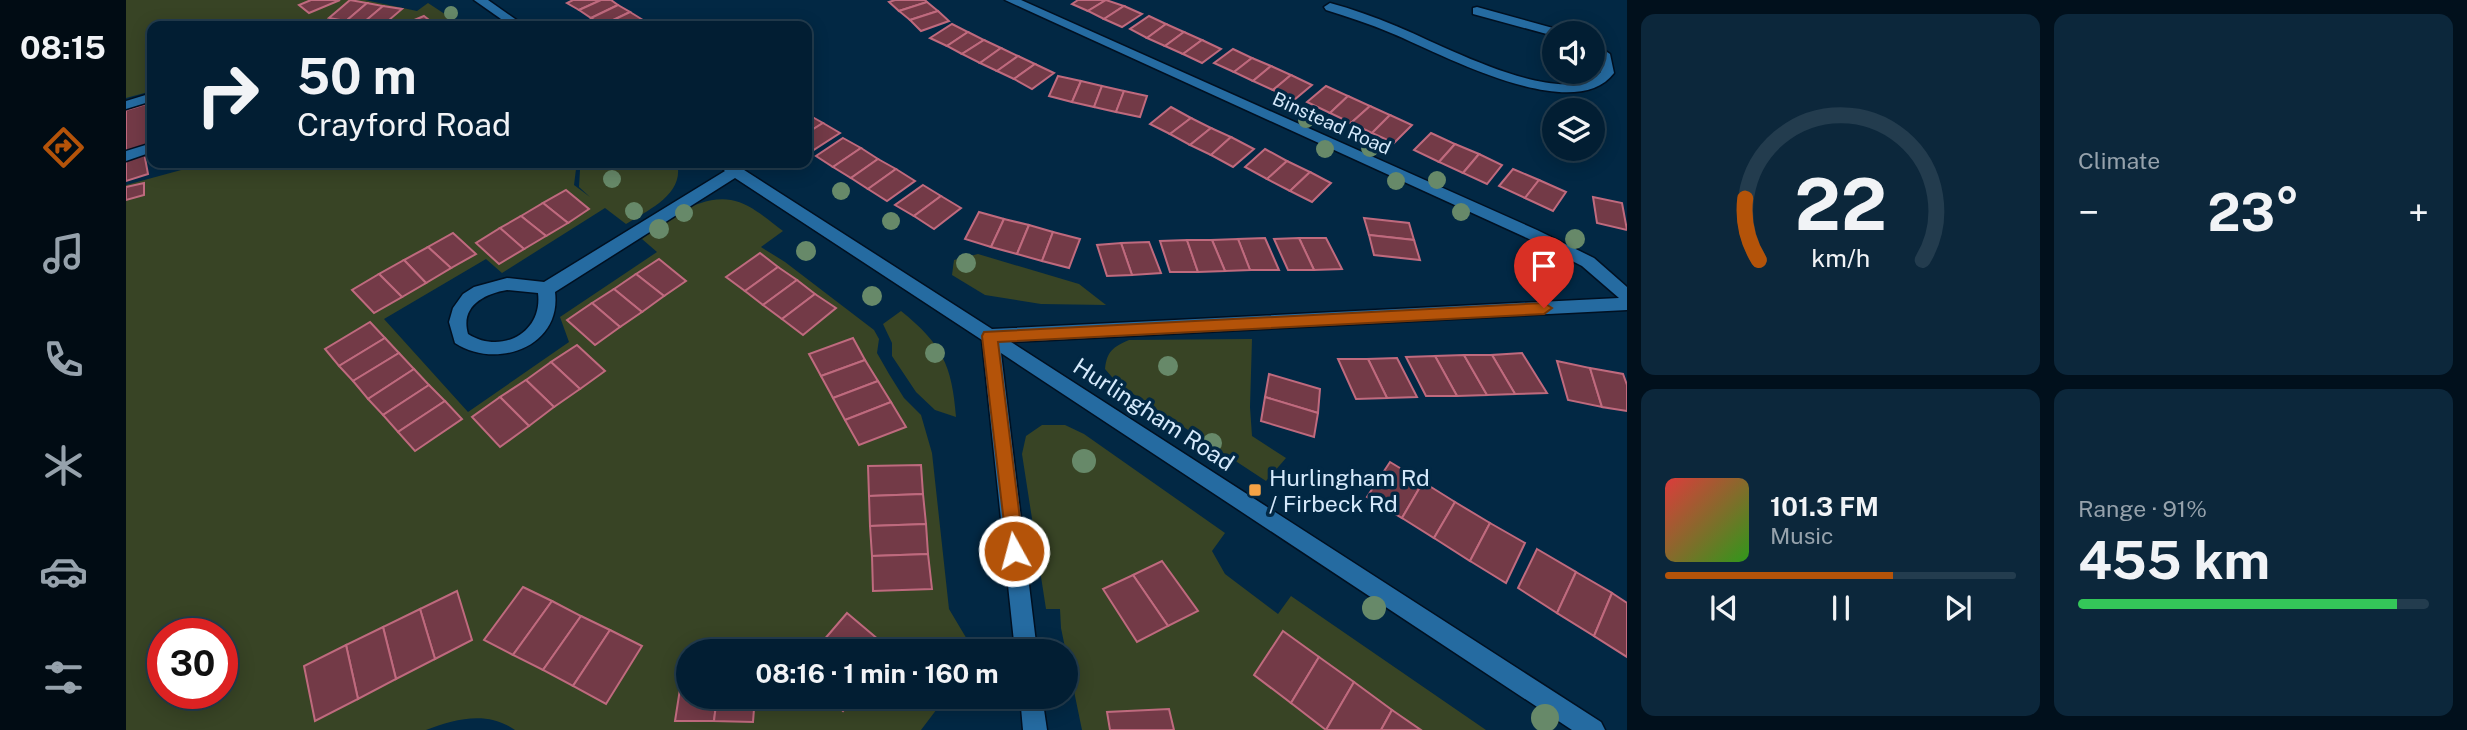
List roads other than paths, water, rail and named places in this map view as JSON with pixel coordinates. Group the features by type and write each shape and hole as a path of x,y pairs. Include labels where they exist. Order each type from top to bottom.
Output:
{"street":[{"path":"480,0 512,21"},
{"name":"Binstead Road","path":"1011,0 1532,234 1588,262 1627,296"},
{"path":"1330,7 1533,84 1577,88 1596,84"},
{"path":"1477,11 1542,29"},
{"path":"1605,56 1613,73 1605,78"},
{"path":"126,105 147,99"},
{"path":"126,156 147,149"},
{"path":"546,289 728,168"},
{"name":"Hurlingham Road","path":"732,168 1593,730"},
{"path":"502,283 528,283 546,289 550,303 546,317 536,334 508,348 479,349 461,338 457,322 466,302 484,290 502,283"},
{"path":"1025,639 990,336 1627,304"},
{"path":"1033,709 1035,730"}],"place":[{"name":"Hurlingham Rd / Firbeck Rd","path":"1255,490"}]}
